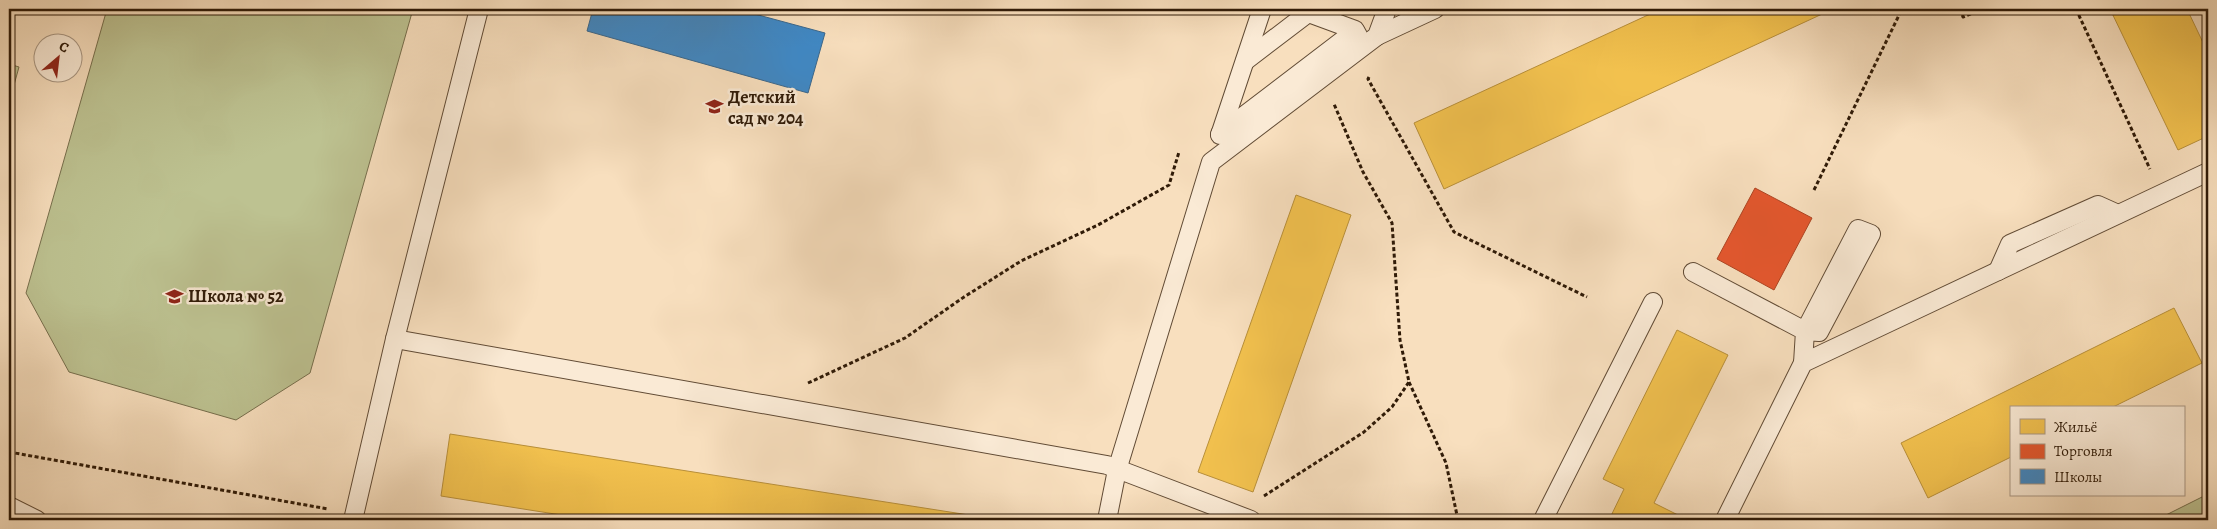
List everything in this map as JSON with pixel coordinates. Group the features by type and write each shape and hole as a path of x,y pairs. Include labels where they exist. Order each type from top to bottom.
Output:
{"lane":[{"path":"354,517 395,339 478,9"},
{"path":"1107,520 1117,470 1211,162 1262,9"},
{"path":"1211,162 1365,37 1387,9"},
{"path":"1220,134 1365,37 1435,9"},
{"path":"1245,61 1303,11 1365,37"},
{"path":"1803,363 2208,172"},
{"path":"1693,272 1805,331 1819,332 1871,234 1858,229 1805,331 1803,363 1725,520"},
{"path":"1543,520 1653,302"},
{"path":"395,339 1108,466 1251,520"},
{"path":"9,506 37,520"}],"path":[{"path":"1814,190 1902,9"},
{"path":"1960,9 1963,17 1983,9"},
{"path":"2076,9 2154,177"},
{"path":"1361,84 1368,79 1372,70"},
{"path":"1368,79 1454,232 1587,297"},
{"path":"1326,110 1341,99"},
{"path":"1334,104 1364,172 1392,223 1400,340 1409,382 1446,463 1458,520"},
{"path":"808,384 905,338 1020,261 1098,225 1169,185 1179,152"},
{"path":"1261,497 1364,432 1392,407 1409,382"},
{"path":"9,452 354,517 395,520"}],"green space":[{"name":"Школа № 52","path":"107,9 413,9 310,373 236,420 69,372 26,293"},
{"path":"9,64 19,67 9,103"},
{"path":"2208,494 2208,520 2156,520"}],"building: Жильё":[{"path":"1661,9 1833,9 1444,189 1414,123"},
{"path":"2110,9 2187,9 2208,53 2208,136 2178,150"},
{"path":"1296,195 1351,215 1253,492 1198,472"},
{"path":"2174,308 2202,363 2115,406 2010,406 2010,457 1928,498 1901,443"},
{"path":"1677,330 1728,355 1654,503 1678,515 1675,520 1609,520 1624,489 1603,479"},
{"path":"450,434 1001,520 593,520 441,496"}],"building: Торговля":[{"path":"1755,188 1812,218 1774,290 1717,259"}],"building: Школы":[{"name":"Детский сад № 204","path":"593,9 736,9 825,33 808,93 587,31"}],"place":[{"name":"Детский сад № 204","path":"714,107"},
{"name":"Школа № 52","path":"174,296"}]}
